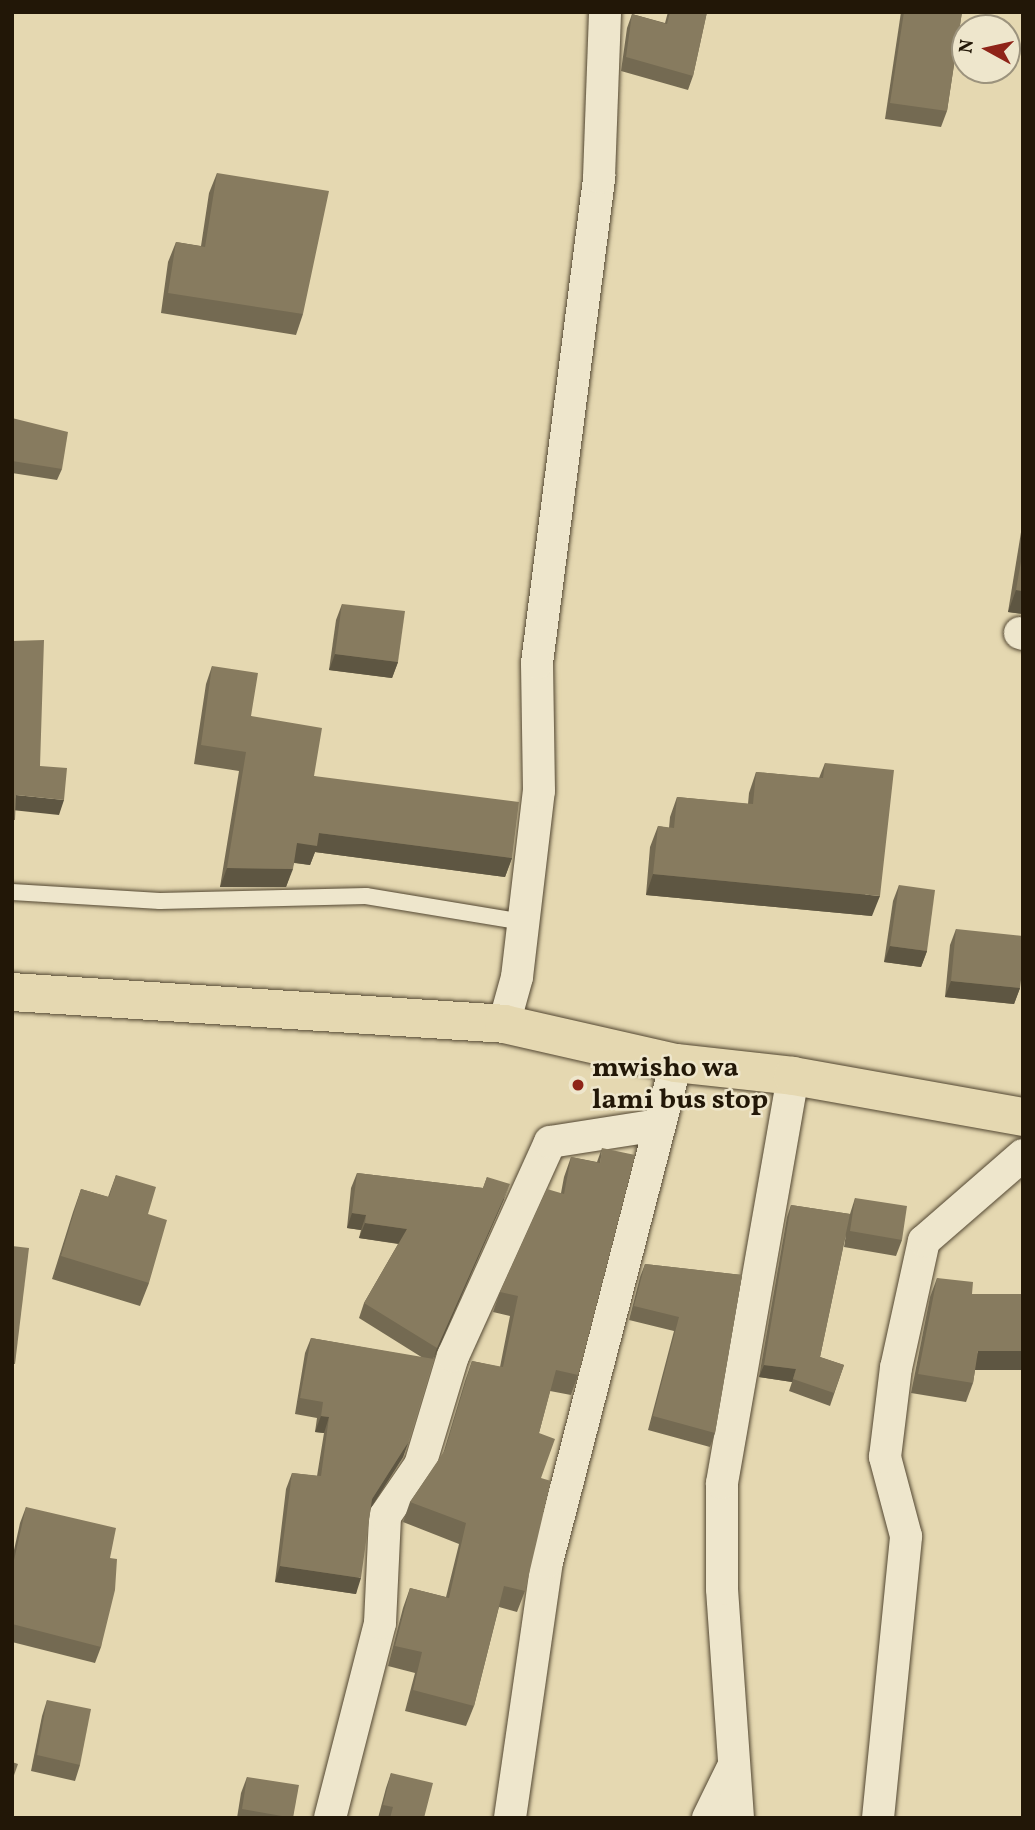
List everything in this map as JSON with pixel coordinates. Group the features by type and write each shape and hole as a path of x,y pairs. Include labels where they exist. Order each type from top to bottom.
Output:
{"highway":[{"path":"12,992 504,1024 676,1063 793,1076 1023,1117"}],"street":[{"path":"504,1024 523,922 539,790 537,663 599,177 605,12"},
{"path":"510,1818 547,1562 676,1063"},
{"path":"738,1818 733,1767 722,1483 793,1076"},
{"path":"330,1818 380,1623 385,1516 420,1465 453,1356 550,1142 659,1125"},
{"path":"878,1818 906,1536 885,1457 896,1367 924,1241 1023,1154"},
{"path":"708,1818 733,1767"}],"lane":[{"path":"12,892 160,901 366,896 523,922"}],"building":[{"path":"670,12 707,12 693,76 626,57 632,14 667,24"},
{"path":"904,12 962,12 951,14 951,84 947,111 890,103"},
{"path":"217,173 329,191 303,314 168,293 176,242 205,247"},
{"path":"12,418 68,432 62,469 12,461"},
{"path":"1023,550 1023,591 1016,590"},
{"path":"342,604 405,611 398,662 335,654"},
{"path":"44,640 40,766 67,768 64,800 16,795 15,820 12,820 12,641"},
{"path":"212,666 258,673 251,716 322,728 314,776 519,802 512,858 319,833 317,846 297,843 293,869 227,868 246,752 201,745"},
{"path":"825,763 894,770 880,896 653,874 658,826 674,828 677,797 753,804 756,772 823,778"},
{"path":"899,885 935,890 927,951 890,946"},
{"path":"956,929 1023,936 1020,988 951,981"},
{"path":"602,1148 635,1155 578,1375 556,1370 539,1433 555,1439 541,1478 551,1481 525,1591 504,1586 474,1706 413,1690 422,1652 395,1646 410,1588 449,1598 466,1523 410,1502 445,1450 472,1361 503,1367 518,1296 500,1292 547,1189 564,1194 571,1157 600,1163"},
{"path":"357,1173 483,1188 487,1177 510,1184 437,1348 364,1303 407,1229 365,1223 366,1215 352,1213"},
{"path":"116,1175 156,1187 148,1214 167,1220 149,1283 61,1256 81,1189 109,1197"},
{"path":"855,1198 907,1206 902,1240 850,1231"},
{"path":"791,1205 850,1214 820,1357 844,1365 834,1393 793,1379 796,1369 764,1365"},
{"path":"12,1246 29,1248 15,1364 12,1364"},
{"path":"645,1264 742,1275 715,1433 653,1416 679,1317 634,1306"},
{"path":"937,1278 973,1282 972,1294 1023,1294 1023,1351 978,1351 973,1383 918,1374"},
{"path":"311,1338 434,1359 409,1441 372,1499 361,1578 280,1566 292,1473 321,1476 329,1417 321,1416 323,1402 300,1398"},
{"path":"26,1507 116,1528 110,1558 117,1559 115,1590 101,1647 12,1624 12,1569"},
{"path":"47,1700 91,1709 80,1765 37,1755"},
{"path":"12,1762 18,1764 12,1781"},
{"path":"391,1773 433,1783 424,1818 390,1818 393,1807 383,1805"},
{"path":"247,1777 299,1785 293,1818 242,1809"}],"place":[{"name":"mwisho wa lami bus stop","path":"578,1085"}]}
